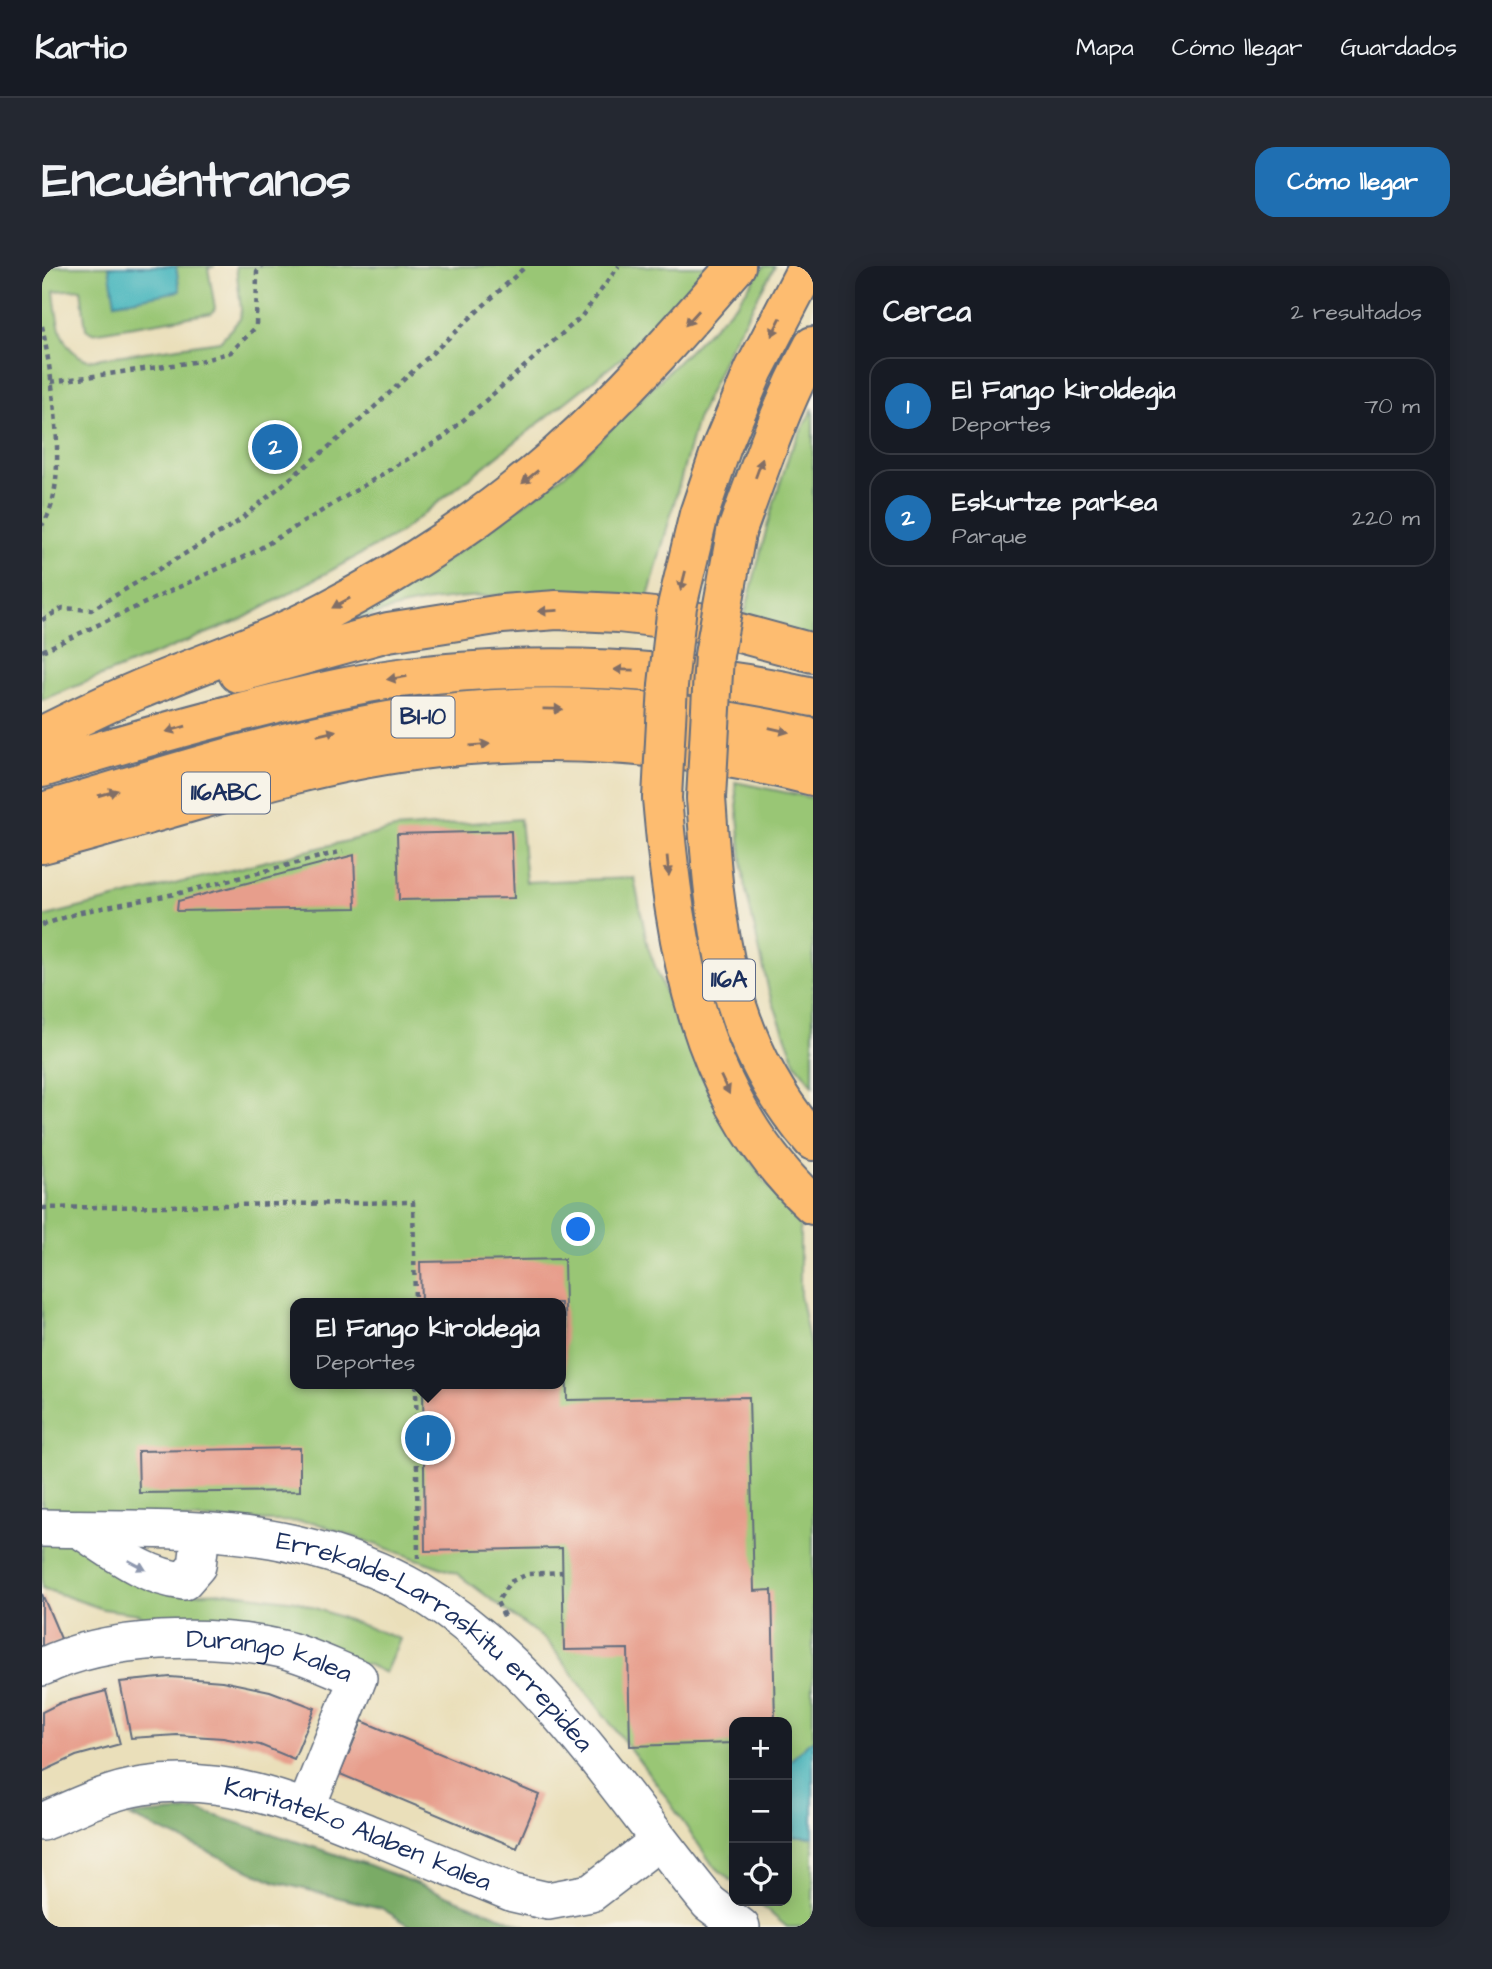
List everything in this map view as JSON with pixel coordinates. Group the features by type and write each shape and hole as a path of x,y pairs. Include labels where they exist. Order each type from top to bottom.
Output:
{"highway":[{"path":"43,745 135,691 260,643 327,611 394,573 492,507 557,454 632,384 736,266"},
{"path":"808,266 754,370 722,446 699,514 677,606 668,685 662,798 670,886 686,975 702,1032 727,1091 748,1129 778,1168 813,1205"},
{"name":"116A","path":"813,346 800,369 763,457 736,533 714,655 706,798 712,880 727,974 740,1017 757,1061 793,1118 813,1140"},
{"path":"43,745 242,672 388,632 502,614 557,610 618,613 699,622 813,653"},
{"name":"BI-10","path":"43,745 249,709 323,691 406,677 519,668 641,671 777,689 813,697"},
{"name":"BI-10","path":"42,812 255,750 337,731 408,718 510,708 646,710 769,728 813,738"},
{"name":"116ABC","path":"42,844 258,784 412,751 504,743 587,742 674,748 735,758 813,776"}],"street":[{"name":"Errekalde-Larraskitu errepidea","path":"42,1528 223,1532 294,1544 362,1564 417,1590 459,1619 536,1686 709,1903 741,1927"},
{"path":"79,1529 127,1560 163,1578 184,1580 197,1566 201,1532"},
{"name":"Durango kalea","path":"42,1667 108,1646 158,1640 221,1640 283,1649 358,1678 306,1808"},
{"name":"Karitateko Alaben kalea","path":"42,1822 112,1793 141,1786 203,1782 236,1786 306,1808 513,1893 548,1901 591,1893 659,1841"}],"path":[{"path":"51,382 201,361 231,352 256,327 257,271 262,266"},
{"path":"42,620 63,608 91,610 236,523 354,426 526,266"},
{"path":"42,651 254,552 444,437 582,317 619,266"},
{"path":"42,328 51,382 58,472 48,517 42,525"},
{"path":"42,925 81,912 180,892 343,851"},
{"path":"42,1208 413,1202 415,1298"},
{"path":"416,1389 417,1590"},
{"path":"493,1647 510,1628 497,1602 510,1582 528,1574 562,1572"}],"green space":[{"path":"42,266 215,266 208,268 215,308 212,313 92,333 86,329 81,289 54,291 58,322 65,341 70,349 88,360 220,341 240,319 236,266 711,266 633,349 398,534 242,619 42,700"},
{"path":"764,266 775,266 729,348 697,420 647,601 512,595 445,599 379,613 304,642 444,562 565,474 737,303"},
{"path":"813,408 813,639 744,617 769,519 790,452"},
{"path":"735,782 813,798 813,1085 796,1064 769,992 744,882"},
{"path":"520,819 526,882 634,878 648,947 675,1019 717,1107 763,1179 800,1226 800,1295 813,1361 813,1927 787,1927 762,1906 792,1906 792,1717 729,1717 729,1879 712,1864 659,1787 548,1642 456,1573 313,1522 42,1515 42,917 395,829"},
{"path":"42,1541 76,1541 177,1594 226,1592 296,1601 400,1639 385,1673 369,1665 151,1625 139,1614 103,1609 42,1588"},
{"path":"198,1810 369,1865 528,1927 412,1927 381,1908 276,1882 129,1816"}],"water":[{"path":"176,266 180,291 115,303 109,267"},
{"path":"813,1741 813,1837 794,1837 792,1759"}],"building":[{"path":"511,831 514,898 399,900 397,834"},
{"path":"354,855 356,908 177,911 178,901"},
{"path":"564,1259 565,1298 421,1298 420,1262"},
{"path":"566,1353 567,1400 749,1397 754,1591 772,1590 775,1717 729,1717 729,1743 630,1746 628,1649 564,1650 562,1548 425,1551 423,1389 566,1389"},
{"path":"300,1448 300,1491 139,1493 138,1451"},
{"path":"42,1594 62,1641 42,1649"},
{"path":"170,1677 222,1681 270,1691 315,1708 294,1759 260,1745 223,1738 177,1735 131,1738 120,1682"},
{"path":"106,1691 120,1744 76,1756 42,1772 42,1712 60,1703"},
{"path":"362,1721 539,1795 517,1848 340,1774"}],"place":[{"name":"Eskurtze parkea","path":"275,447"},
{"name":"El Fango kiroldegia","path":"428,1438"}]}
